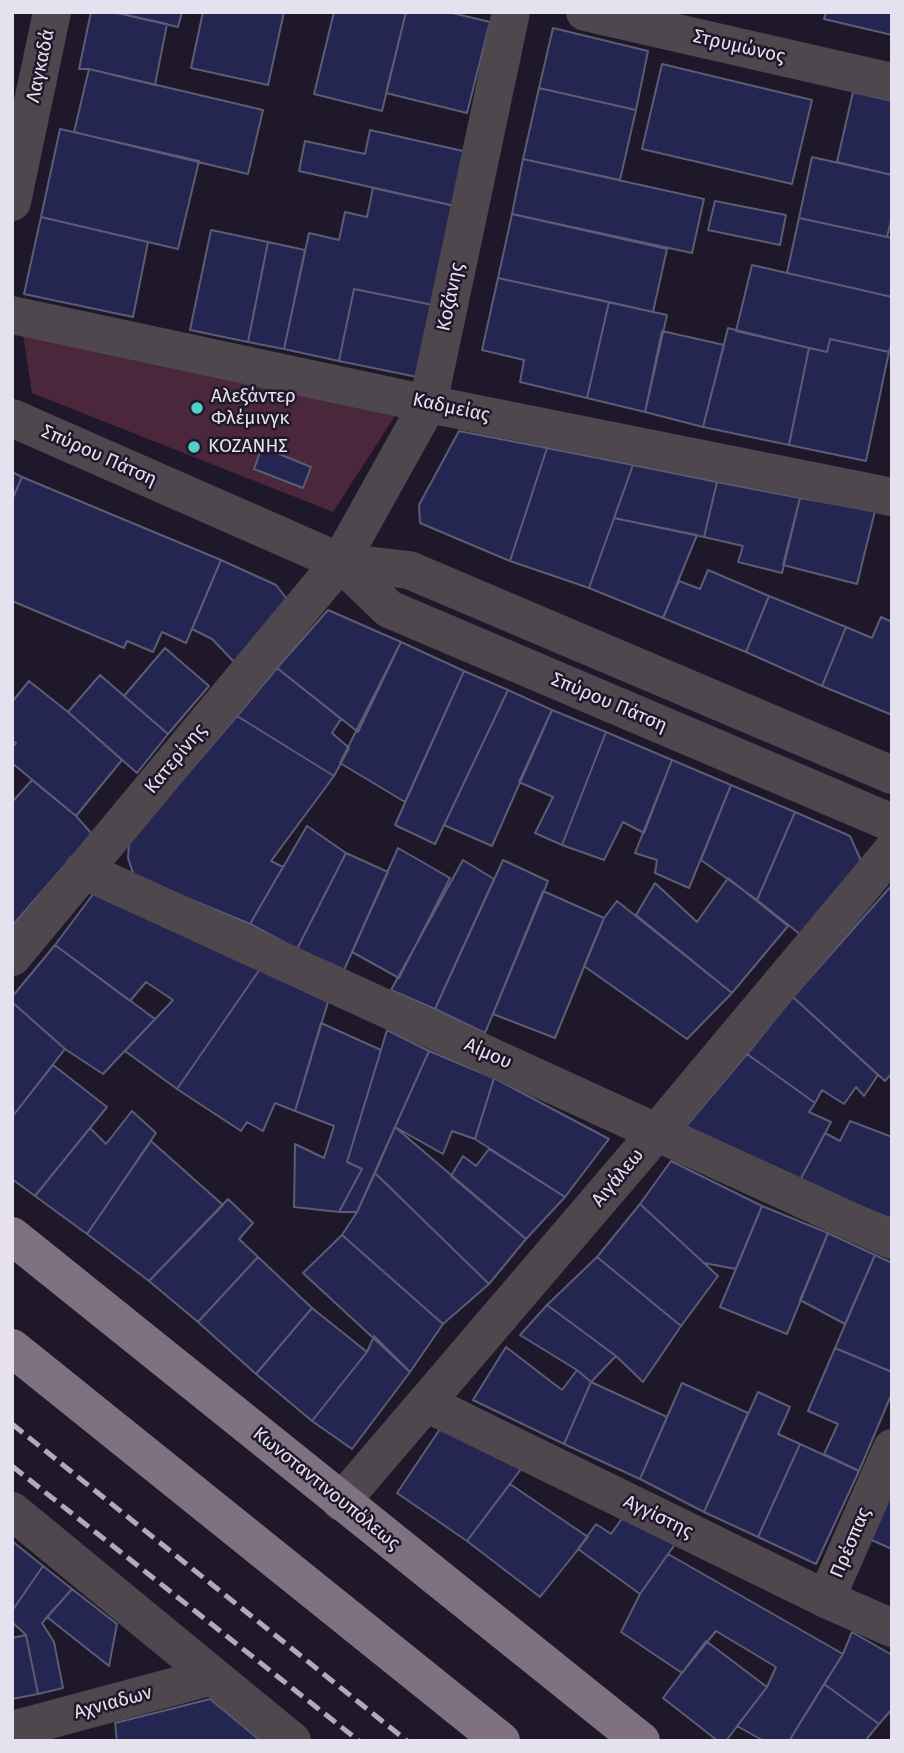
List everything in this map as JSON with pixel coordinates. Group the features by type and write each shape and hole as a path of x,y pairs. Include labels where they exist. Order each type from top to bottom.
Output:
{"main road":[{"name":"Κωνσταντινουπόλεως","path":"12,1236 641,1741"},
{"path":"12,1348 501,1741"}],"street":[{"name":"Λαγκαδά","path":"12,202 52,12"},
{"name":"Κοζάνης","path":"340,562 428,404 512,12"},
{"name":"Στρυμώνος","path":"585,12 892,82"},
{"name":"Καδμείας","path":"12,315 428,404 890,489"},
{"name":"Σπύρου Πάτση","path":"12,418 340,562 409,570 892,775"},
{"name":"Σπύρου Πάτση","path":"340,562 389,609 892,823"},
{"name":"Κατερίνης","path":"12,957 340,562"},
{"name":"Αιγάλεω","path":"341,1502 657,1132 892,851"},
{"name":"Αίμου","path":"83,870 892,1240"},
{"name":"Αγγίστης","path":"426,1403 826,1600 892,1628"},
{"name":"Πρέσπας","path":"826,1600 892,1448"},
{"path":"12,1511 292,1741"},
{"name":"Αχνιαδων","path":"12,1730 84,1726 213,1676"}],"shaded area":[{"path":"23,334 395,416 333,512 32,393"}],"building":[{"path":"91,12 113,12 167,24 155,85 79,69"},
{"path":"113,12 182,12 178,27"},
{"path":"203,12 284,12 268,85 191,68"},
{"path":"334,12 406,12 382,111 314,94"},
{"path":"406,12 448,12 490,22 467,113 386,93"},
{"path":"826,12 892,12 892,35 824,19"},
{"path":"553,28 648,51 636,110 539,88"},
{"path":"662,64 812,100 792,184 642,149"},
{"path":"89,69 263,110 248,174 74,132"},
{"path":"539,88 636,110 620,180 523,159"},
{"path":"853,92 892,101 892,175 837,162"},
{"path":"60,129 199,161 178,249 41,217"},
{"path":"370,130 476,154 464,208 299,171 305,141 365,154"},
{"path":"812,157 892,175 892,217 887,237 799,218"},
{"path":"523,159 704,199 692,253 512,214"},
{"path":"373,188 464,208 443,307 354,289 339,361 284,349 309,233 339,240 345,212 367,217"},
{"path":"715,201 786,215 780,245 708,230"},
{"path":"512,214 667,249 653,312 498,278"},
{"path":"41,217 148,242 133,317 24,294"},
{"path":"799,218 892,238 892,297 787,273"},
{"path":"211,230 268,242 248,342 190,330"},
{"path":"268,242 305,250 284,349 248,342"},
{"path":"752,265 892,297 892,342 889,352 830,339 827,352 736,331"},
{"path":"498,278 609,302 587,398 520,382 524,360 482,350"},
{"path":"354,289 443,307 427,379 339,361"},
{"path":"609,302 667,315 645,412 587,398"},
{"path":"728,328 809,348 789,445 703,427"},
{"path":"662,331 724,345 703,427 645,412"},
{"path":"830,339 889,352 866,461 789,445 809,348 827,352"},
{"path":"459,431 547,448 510,561 420,523 419,505"},
{"path":"262,447 311,467 303,488 254,469"},
{"path":"547,448 633,465 589,588 510,561"},
{"path":"633,465 717,482 704,537 614,518"},
{"path":"12,472 22,477 12,500"},
{"path":"22,477 221,560 186,643 162,632 153,652 127,641 124,648 12,601 12,500"},
{"path":"717,482 800,498 782,573 738,562 743,546 704,537"},
{"path":"800,498 875,511 857,584 783,565"},
{"path":"614,518 697,535 663,618 589,588"},
{"path":"221,560 276,585 290,603 237,665 212,639 192,629"},
{"path":"708,570 769,596 746,652 663,618 679,581 700,589"},
{"path":"769,596 846,627 822,686 746,652"},
{"path":"328,610 401,642 358,732 277,668"},
{"path":"881,617 892,622 892,715 822,686 846,627 872,638"},
{"path":"401,642 464,671 405,802 340,763"},
{"path":"165,648 209,686 168,734 124,696"},
{"path":"277,668 341,719 332,733 349,748 334,776 237,716"},
{"path":"464,671 508,690 435,844 395,825"},
{"path":"100,675 168,734 137,773 68,712"},
{"path":"29,681 122,760 76,816 12,763 12,748 16,743 12,740 12,702"},
{"path":"508,690 552,710 492,846 444,825"},
{"path":"552,710 606,732 562,845 535,833 553,797 519,782"},
{"path":"237,716 334,776 271,861 283,867 250,924 134,876 128,858 129,842"},
{"path":"606,732 672,760 644,833 623,822 604,860 562,845"},
{"path":"672,760 731,785 689,888 655,873 657,860 635,853"},
{"path":"32,780 76,816 92,834 12,926 12,802"},
{"path":"731,785 795,812 757,900 701,860"},
{"path":"795,812 850,836 863,865 806,939 757,900"},
{"path":"307,826 346,853 297,949 250,924"},
{"path":"398,848 450,878 399,978 352,952"},
{"path":"346,853 388,872 344,970 297,949"},
{"path":"463,860 494,879 435,1009 391,990"},
{"path":"503,860 548,881 485,1033 435,1009"},
{"path":"728,878 788,926 732,993 636,915 655,883 697,922"},
{"path":"892,885 892,1073 885,1081 793,997"},
{"path":"97,889 260,969 177,1089 125,1051 173,1000 146,982 130,1001 55,945"},
{"path":"543,891 604,918 555,1038 493,1014"},
{"path":"617,901 732,993 687,1039 584,966 604,918"},
{"path":"55,945 155,1019 103,1074 65,1049 12,1002 12,997"},
{"path":"260,969 328,1002 295,1111 275,1103 263,1131 247,1122 241,1131 177,1089"},
{"path":"793,997 878,1075 864,1096 856,1087 844,1104 822,1090 815,1103 747,1054"},
{"path":"12,1002 65,1049 12,1117"},
{"path":"321,1023 381,1050 347,1162 362,1169 339,1212 294,1207 295,1144 324,1158 334,1126 295,1111"},
{"path":"387,1030 429,1051 357,1212 339,1212 362,1169 347,1162"},
{"path":"429,1051 494,1078 475,1139 452,1131 443,1154 395,1127"},
{"path":"747,1054 815,1103 809,1112 831,1122 799,1182 682,1131"},
{"path":"53,1065 107,1107 35,1196 12,1179 12,1117"},
{"path":"494,1078 609,1139 565,1197 475,1139"},
{"path":"132,1111 156,1133 87,1234 35,1196 90,1128 106,1144"},
{"path":"850,1121 892,1137 892,1219 799,1182 825,1133 840,1141"},
{"path":"395,1127 526,1239 489,1284 375,1173"},
{"path":"151,1141 223,1205 149,1281 87,1234"},
{"path":"489,1149 565,1197 526,1239 451,1176 463,1156 476,1166"},
{"path":"671,1161 762,1206 736,1269 704,1263 640,1204"},
{"path":"375,1173 489,1284 443,1324 342,1235 357,1212"},
{"path":"228,1199 253,1223 239,1239 258,1257 198,1322 149,1281"},
{"path":"640,1204 718,1276 681,1326 597,1257"},
{"path":"762,1206 828,1233 787,1334 720,1307"},
{"path":"828,1233 875,1255 845,1324 800,1300"},
{"path":"342,1235 443,1324 410,1372 303,1273"},
{"path":"875,1255 892,1263 892,1372 835,1348"},
{"path":"258,1257 312,1308 256,1374 198,1322"},
{"path":"597,1257 681,1326 643,1382 616,1356 547,1305"},
{"path":"547,1305 616,1356 591,1382 577,1370 520,1335"},
{"path":"312,1308 367,1352 312,1421 256,1374"},
{"path":"374,1336 410,1372 352,1449 312,1421 367,1352"},
{"path":"506,1347 562,1390 577,1370 591,1382 564,1444 473,1400"},
{"path":"835,1348 892,1372 892,1393 859,1471 824,1454 838,1424 808,1411"},
{"path":"591,1382 667,1417 640,1479 564,1444"},
{"path":"682,1383 748,1413 704,1512 640,1479"},
{"path":"758,1392 790,1407 778,1434 800,1444 758,1537 704,1512"},
{"path":"444,1423 524,1465 467,1541 397,1493"},
{"path":"800,1444 859,1471 816,1564 758,1537"},
{"path":"510,1484 588,1537 540,1597 467,1541"},
{"path":"892,1484 892,1549 867,1538"},
{"path":"626,1513 678,1540 640,1594 578,1549 596,1524 611,1534"},
{"path":"12,1541 43,1566 12,1611"},
{"path":"668,1554 843,1654 789,1741 764,1741 737,1726 767,1687 776,1667 716,1631 682,1673 621,1632 640,1594"},
{"path":"43,1566 72,1589 42,1623 54,1642 63,1688 38,1694 26,1635 12,1622 12,1611"},
{"path":"72,1589 117,1624 109,1666 47,1617"},
{"path":"852,1632 892,1655 892,1709 879,1724 824,1684 843,1654"},
{"path":"26,1635 38,1694 12,1699 12,1638"},
{"path":"706,1641 767,1687 726,1741 718,1741 663,1698"},
{"path":"824,1684 879,1724 865,1741 789,1741"},
{"path":"210,1699 261,1741 117,1741 115,1723"}],"railway":[{"path":"12,1424 407,1741"},
{"path":"12,1466 359,1741"}],"place":[{"name":"Αλεξάντερ Φλέμινγκ","path":"197,408"},
{"name":"ΚΟΖΑΝΗΣ","path":"194,447"}]}
